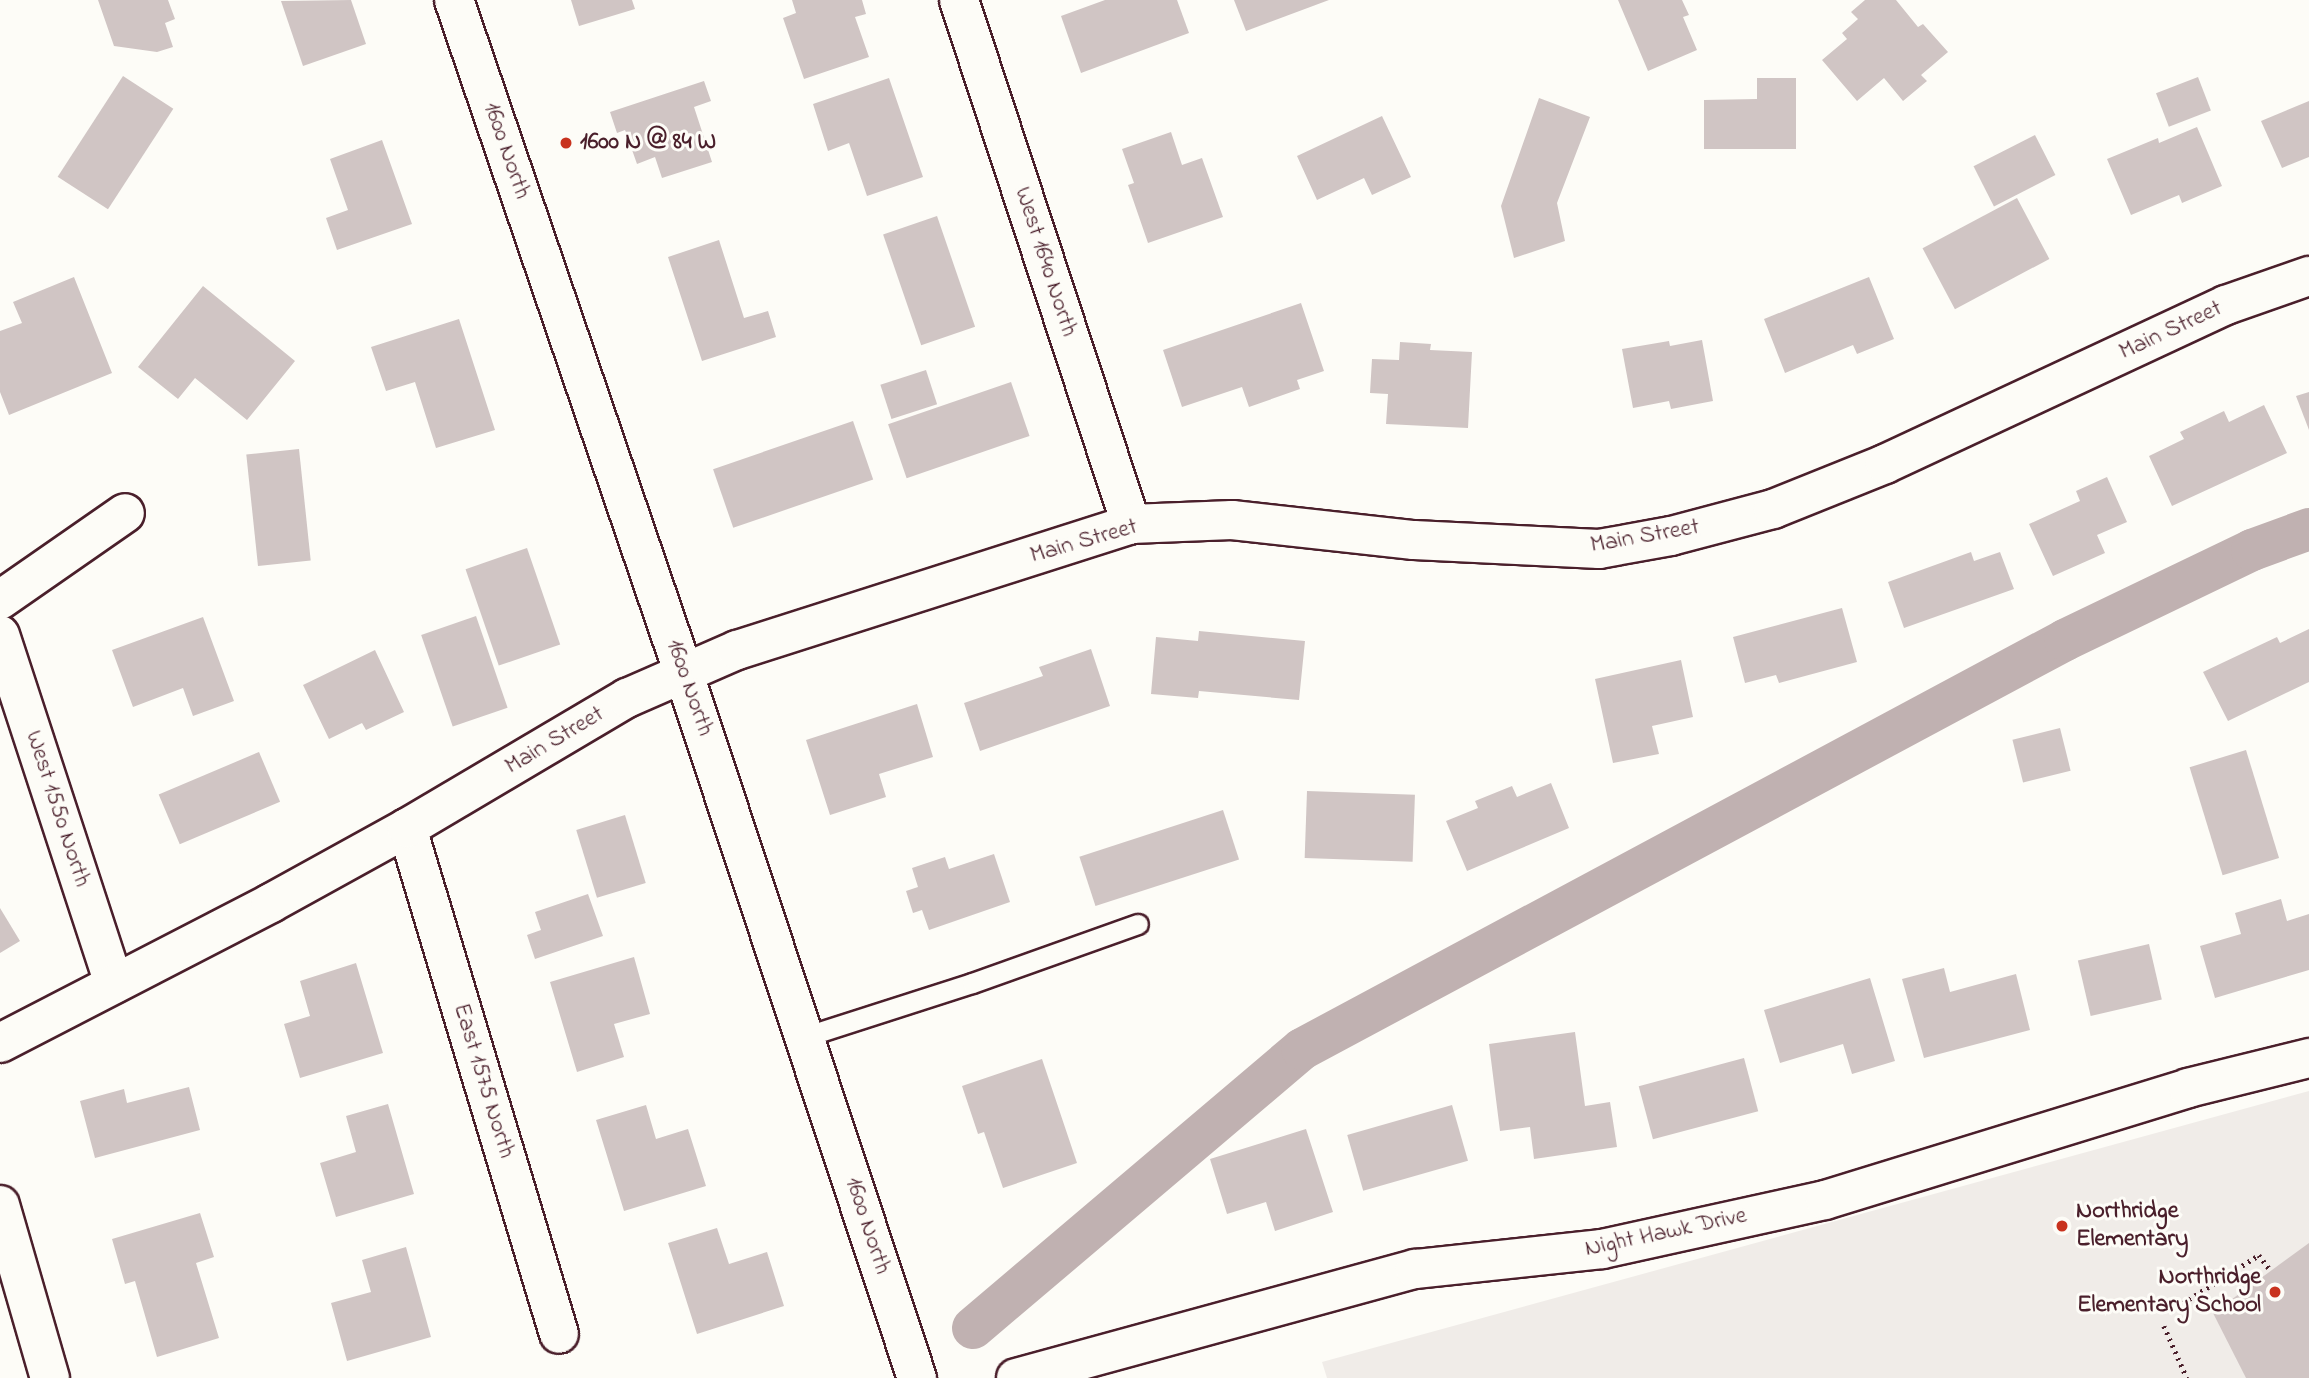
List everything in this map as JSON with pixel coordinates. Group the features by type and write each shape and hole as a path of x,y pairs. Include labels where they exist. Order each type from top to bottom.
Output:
{"street":[{"name":"1600 North","path":"454,0 683,671 917,1378"},
{"name":"West 1640 North","path":"959,0 1131,524"},
{"name":"Main Street","path":"0,1042 407,828 627,698 683,671 737,650 1131,524 1232,520 1414,540 1599,549 1671,536 1773,509 1885,464 2226,305 2309,275"},
{"path":"0,600 125,513"},
{"name":"West 1550 North","path":"0,635 114,984"},
{"name":"East 1575 North","path":"407,828 559,1334"},
{"name":"Night Hawk Drive","path":"1016,1378 1415,1269 1602,1249 1825,1200 2188,1088 2309,1058"},
{"path":"0,1205 50,1378"}],"lane":[{"path":"804,1037 972,983 1139,924"}],"path":[{"path":"2183,1303 2259,1255 2271,1271"},
{"path":"2164,1326 2187,1378"}],"shaded area":[{"name":"Northridge Elementary","path":"2309,1091 2309,1378 1327,1378 1322,1362"}],"building":[{"path":"98,0 168,0 175,19 165,23 173,47 157,52 114,46"},
{"path":"351,0 366,44 303,66 281,1"},
{"path":"571,0 632,0 635,9 579,26"},
{"path":"792,0 862,0 866,14 855,17 869,57 804,79 783,18 796,13"},
{"path":"1105,0 1177,0 1189,33 1081,73 1061,16"},
{"path":"1234,0 1329,0 1246,31"},
{"path":"1618,0 1682,0 1689,15 1683,17 1697,50 1648,71"},
{"path":"1865,0 1896,0 1918,27 1923,24 1948,52 1921,75 1927,81 1903,101 1884,78 1857,101 1822,60 1847,39 1842,33 1858,19 1851,12"},
{"path":"123,76 173,109 108,209 58,177"},
{"path":"2198,77 2211,111 2169,127 2156,93"},
{"path":"889,78 923,177 867,196 849,143 828,151 813,104"},
{"path":"1757,78 1796,78 1796,149 1704,149 1704,100 1757,99"},
{"path":"704,81 711,101 694,107 712,162 662,178 655,157 637,164 625,130 617,133 610,112"},
{"path":"1539,98 1590,117 1557,203 1565,241 1514,258 1501,206"},
{"path":"2309,101 2309,157 2282,168 2261,121"},
{"path":"1382,116 1411,177 1372,195 1364,178 1317,200 1297,156"},
{"path":"2197,127 2222,186 2182,203 2179,195 2131,215 2107,159 2158,138 2159,143"},
{"path":"1171,132 1182,165 1202,158 1223,217 1148,243 1128,185 1134,183 1122,149"},
{"path":"2035,135 2055,175 1994,206 1974,166"},
{"path":"382,140 412,224 337,250 326,218 348,210 330,159"},
{"path":"2017,198 2049,259 1955,309 1923,248"},
{"path":"937,216 975,327 921,345 883,235"},
{"path":"719,240 744,318 768,311 776,337 702,361 668,257"},
{"path":"74,277 112,373 9,415 0,392 0,331 22,323 13,302"},
{"path":"1869,277 1894,339 1857,354 1853,345 1785,373 1764,319"},
{"path":"203,286 295,361 247,420 195,378 178,399 138,367"},
{"path":"1301,303 1324,371 1297,380 1300,389 1249,407 1242,387 1182,407 1163,350"},
{"path":"459,319 495,430 436,448 415,382 386,391 371,347"},
{"path":"1702,340 1713,401 1671,409 1669,401 1633,408 1622,349 1669,341 1670,346"},
{"path":"1400,342 1431,344 1430,350 1472,352 1468,428 1386,424 1388,394 1370,393 1372,359 1399,360"},
{"path":"926,370 937,404 891,419 880,385"},
{"path":"1011,382 1030,436 907,478 888,424"},
{"path":"2309,392 2309,430 2296,396"},
{"path":"2264,405 2287,453 2172,506 2149,456 2184,439 2180,432 2224,411 2229,422"},
{"path":"853,421 873,480 733,528 713,469"},
{"path":"299,449 311,560 258,566 246,455"},
{"path":"2107,477 2127,522 2097,535 2105,553 2053,576 2029,524 2080,501 2076,491"},
{"path":"527,548 560,644 499,666 466,569"},
{"path":"1971,552 1974,561 2000,552 2014,589 1904,628 1888,582"},
{"path":"1842,608 1857,662 1779,683 1776,675 1745,683 1733,637"},
{"path":"476,616 508,708 453,727 421,635"},
{"path":"203,617 234,701 193,716 183,688 133,707 112,650"},
{"path":"2309,629 2309,682 2228,721 2203,672 2277,637 2280,643"},
{"path":"1199,631 1305,641 1299,700 1199,691 1198,698 1151,694 1156,637 1198,641"},
{"path":"1091,649 1110,706 980,751 964,703 1043,676 1039,667"},
{"path":"375,650 404,712 366,730 362,723 329,739 303,685"},
{"path":"1681,660 1693,717 1652,726 1659,754 1613,763 1595,679"},
{"path":"917,704 933,757 879,774 886,797 830,815 806,740"},
{"path":"2060,728 2071,771 2023,783 2012,740"},
{"path":"2246,750 2279,858 2223,875 2190,767"},
{"path":"259,752 280,802 180,844 159,795"},
{"path":"1551,783 1569,828 1467,871 1446,821 1478,808 1475,801 1512,786 1517,797"},
{"path":"1307,791 1415,795 1413,862 1305,858"},
{"path":"1223,810 1239,859 1095,906 1079,857"},
{"path":"625,815 646,883 597,898 576,830"},
{"path":"994,854 1010,902 929,930 922,910 913,913 906,891 918,887 912,868 945,857 949,869"},
{"path":"588,894 603,936 535,959 527,935 541,930 535,912"},
{"path":"2281,899 2287,921 2309,914 2309,970 2215,998 2200,946 2241,934 2235,913"},
{"path":"0,908 20,941 0,953"},
{"path":"2149,944 2162,1000 2091,1016 2078,960"},
{"path":"634,957 650,1014 614,1024 624,1057 577,1072 550,982"},
{"path":"356,963 383,1053 300,1078 284,1024 310,1016 300,981"},
{"path":"1944,968 1950,992 2016,974 2030,1030 1924,1058 1902,979"},
{"path":"1870,978 1895,1061 1852,1074 1843,1044 1780,1063 1764,1010"},
{"path":"1575,1032 1585,1106 1610,1102 1617,1147 1534,1159 1530,1127 1500,1131 1489,1044"},
{"path":"1744,1058 1758,1111 1653,1139 1639,1086"},
{"path":"1042,1059 1077,1163 1003,1188 984,1132 978,1134 962,1086"},
{"path":"189,1087 200,1130 95,1158 80,1101 124,1089 127,1103"},
{"path":"388,1104 414,1194 336,1217 320,1163 356,1152 346,1116"},
{"path":"646,1105 656,1139 688,1129 706,1186 624,1211 596,1120"},
{"path":"1452,1105 1468,1161 1363,1191 1347,1135"},
{"path":"1306,1129 1333,1212 1275,1231 1266,1202 1227,1214 1210,1159"},
{"path":"200,1213 214,1257 196,1263 219,1338 157,1357 135,1281 125,1284 112,1239"},
{"path":"717,1228 729,1264 767,1252 784,1306 697,1334 668,1243"},
{"name":"Northridge Elementary School","path":"2309,1243 2309,1378 2246,1378 2213,1313"},
{"path":"406,1247 431,1337 347,1361 331,1303 371,1292 362,1260"}],"waterway":[{"path":"973,1328 1302,1049 2065,640 2252,550 2309,529"}],"place":[{"name":"1600 N @ 84 W","path":"566,143"},
{"name":"Northridge Elementary","path":"2062,1226"},
{"name":"Northridge Elementary School","path":"2275,1292"}]}
